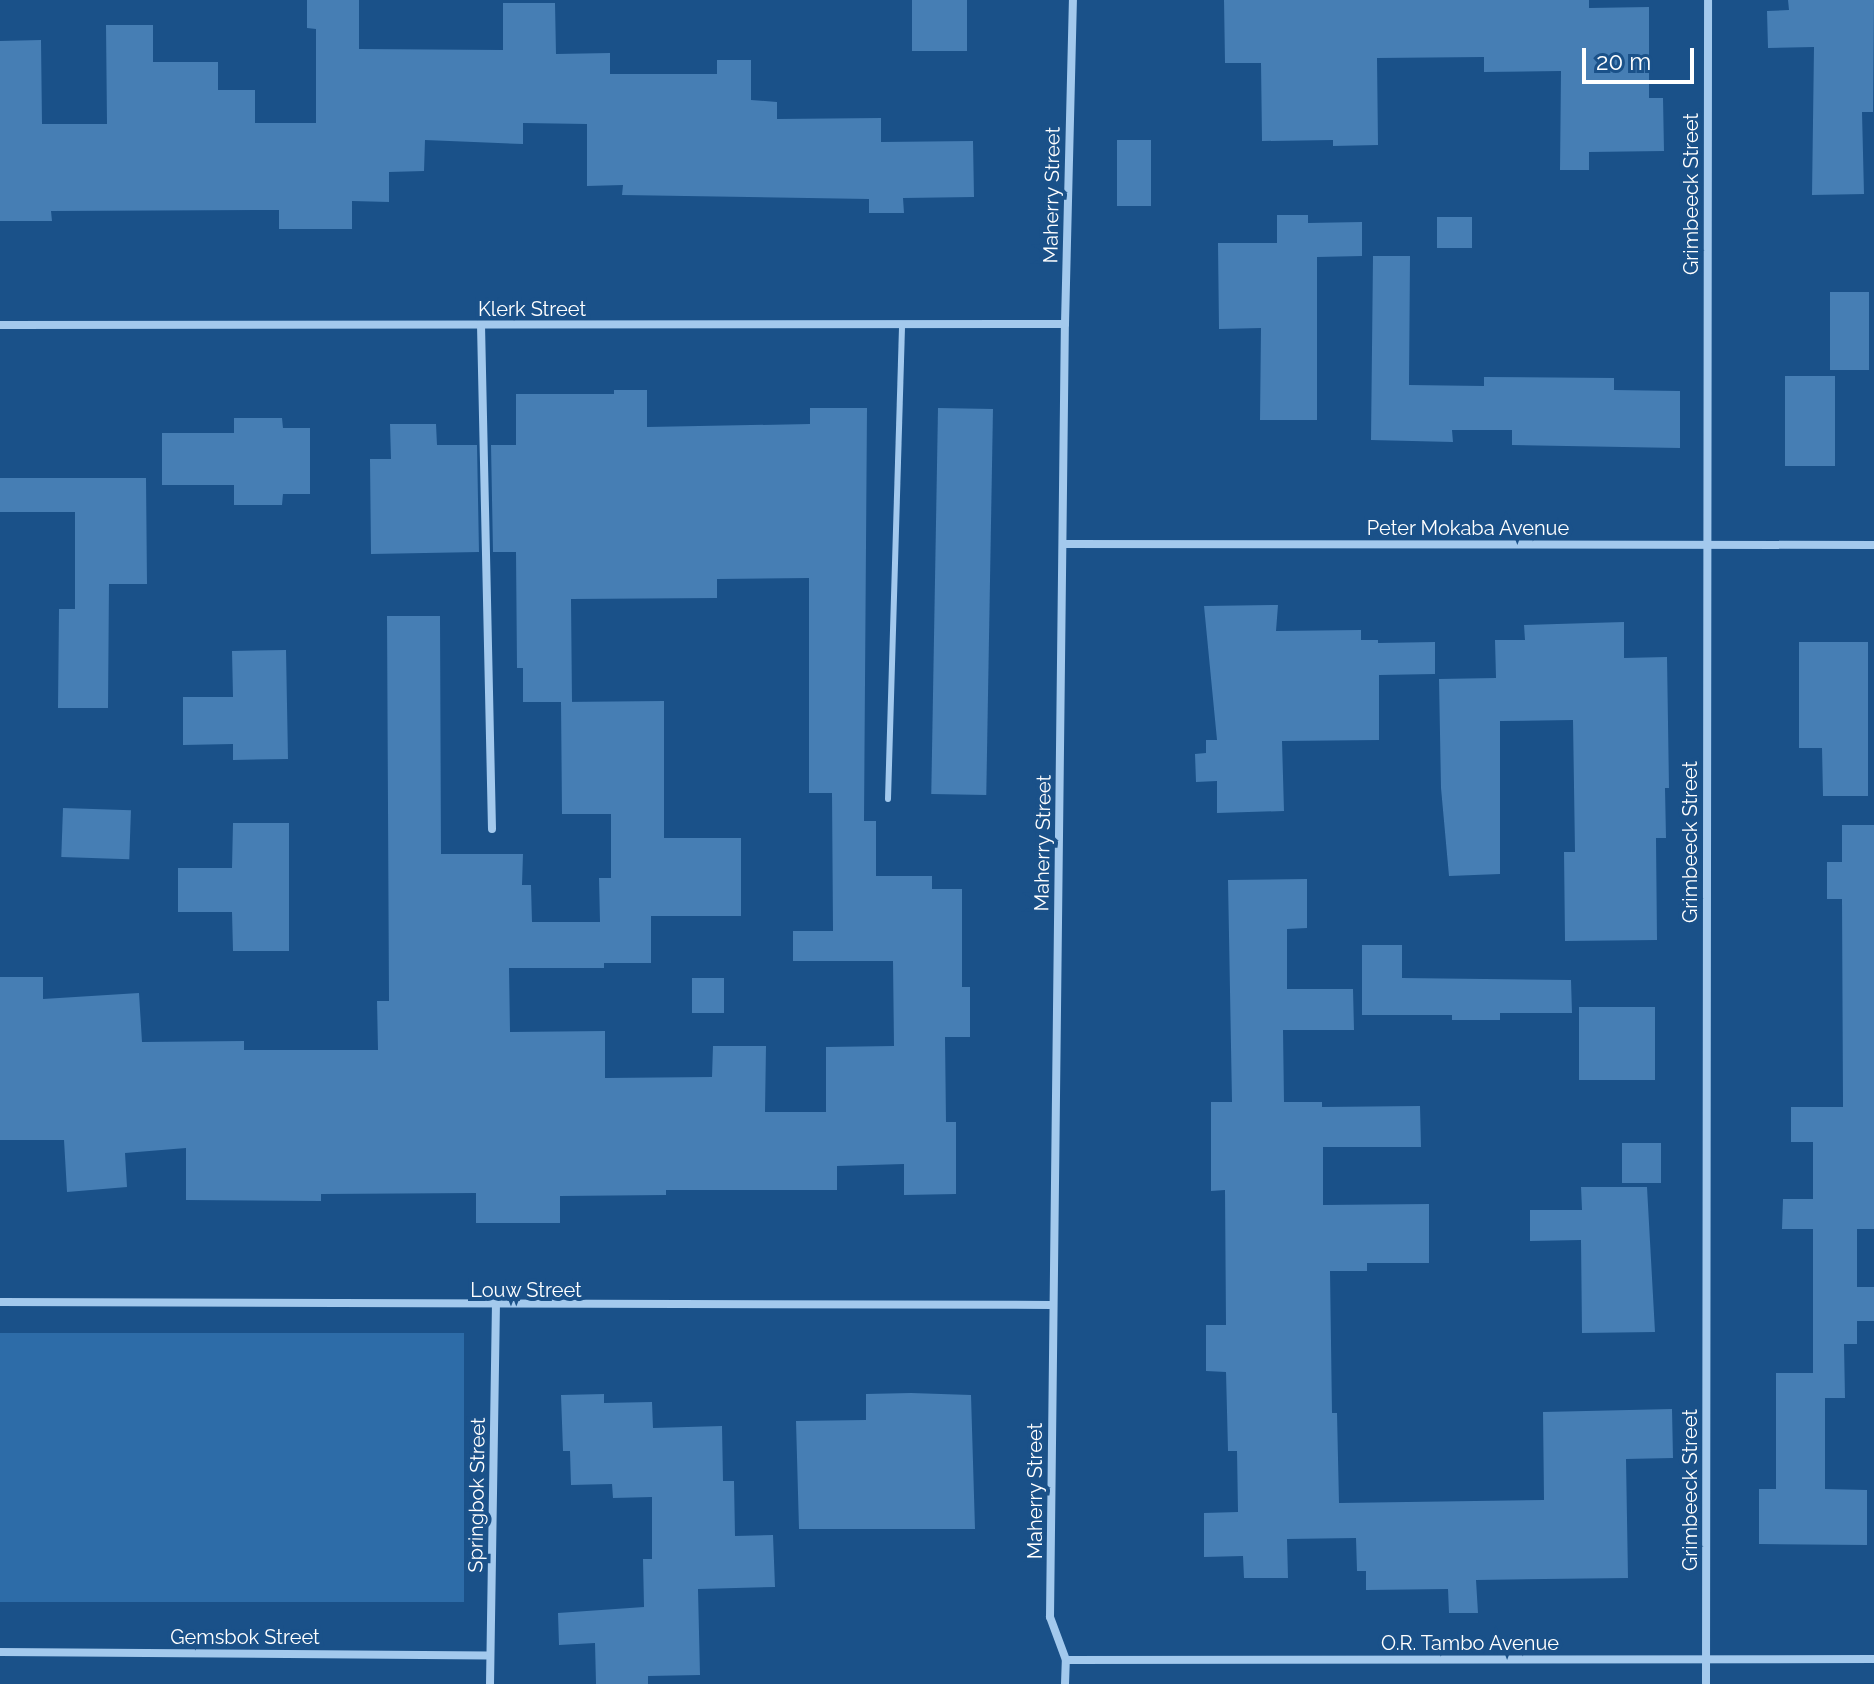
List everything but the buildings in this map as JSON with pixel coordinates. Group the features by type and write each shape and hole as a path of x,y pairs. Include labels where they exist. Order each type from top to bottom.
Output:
{"street":[{"name":"Maherry Street","path":"1065,1684 1066,1660 1050,1617 1065,324 1073,0"},
{"name":"Grimbeeck Street","path":"1706,1684 1708,0"},
{"name":"Klerk Street","path":"0,325 1065,324"},
{"path":"481,325 492,829"},
{"name":"Peter Mokaba Avenue","path":"1063,544 1874,545"},
{"name":"Louw Street","path":"0,1302 496,1306 1052,1305"},
{"name":"Springbok Street","path":"490,1684 496,1306"},
{"name":"Gemsbok Street","path":"0,1652 490,1655"},
{"name":"O.R. Tambo Avenue","path":"1066,1660 1874,1659"}],"lane":[{"path":"888,799 902,324"}],"shaded area":[{"path":"0,1333 464,1333 464,1602 0,1602"}]}
